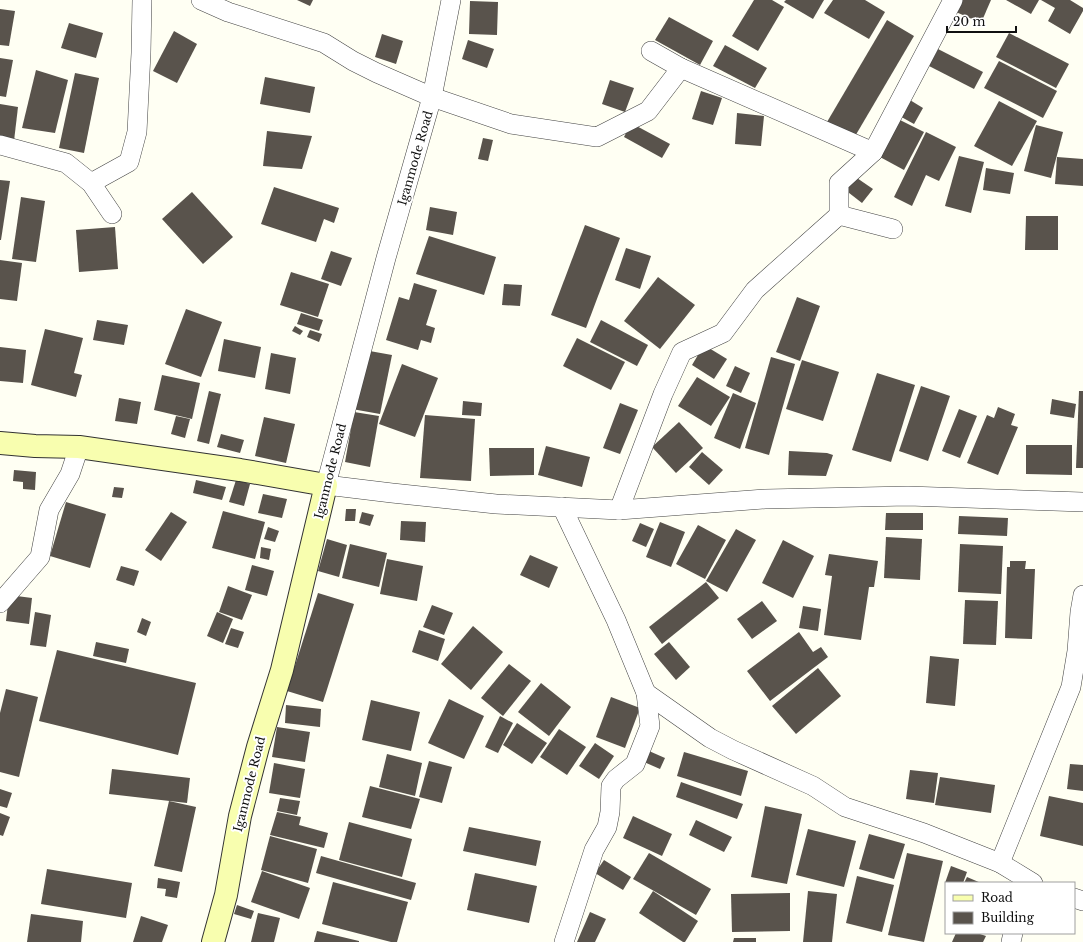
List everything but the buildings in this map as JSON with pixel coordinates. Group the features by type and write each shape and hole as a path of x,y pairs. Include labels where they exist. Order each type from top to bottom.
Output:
{"street":[{"path":"91,183 129,162 137,132 142,0"},
{"path":"201,0 228,12 324,43 371,70 432,97 511,124 597,137 648,111 680,68"},
{"name":"Iganmode Road","path":"213,942 226,895 240,816 258,747 282,670 326,485 386,258 432,97 451,0"},
{"path":"619,510 663,394 682,352 724,333 755,290 839,215 840,183 873,152 953,0"},
{"path":"651,51 680,68 873,152"},
{"path":"0,145 66,163 91,183 112,214"},
{"path":"839,215 893,228"},
{"path":"0,443 79,447 240,470 326,485 496,504 619,510 764,499 900,496 1080,505"},
{"path":"0,603 40,557 49,510 70,474 79,447"},
{"path":"562,507 616,620 646,693 650,726 634,764 616,779 611,786 610,812 607,827 594,850 564,942"},
{"path":"1000,863 1077,687 1077,650 1083,595"},
{"path":"646,693 710,738 813,786 846,807 924,833 1000,863 1030,882"},
{"path":"650,726 678,715"}]}
